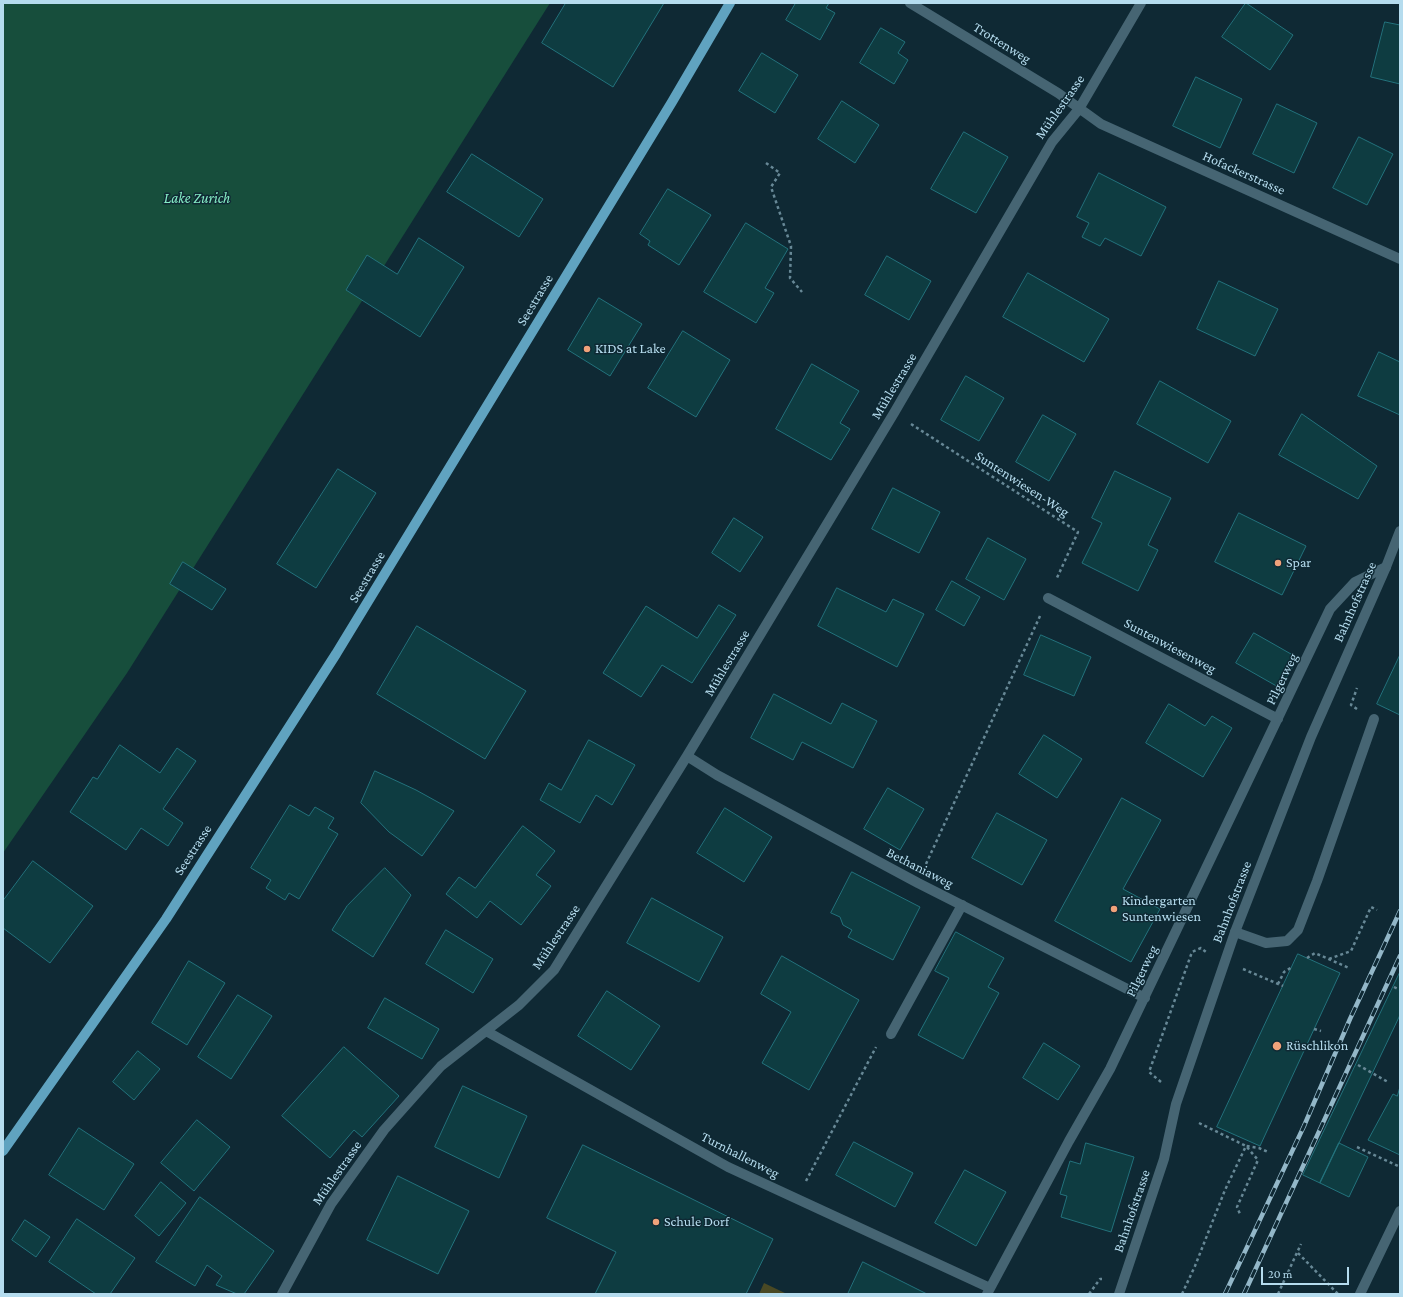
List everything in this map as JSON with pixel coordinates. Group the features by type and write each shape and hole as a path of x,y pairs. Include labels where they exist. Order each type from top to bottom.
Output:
{"main road":[{"name":"Seestrasse","path":"3,1151 166,918 336,654 672,102 730,3"}],"street":[{"name":"Trottenweg","path":"910,3 1058,93 1079,109"},
{"name":"Mühlestrasse","path":"282,1294 331,1204 384,1130 441,1066 520,1005 554,970 687,756 894,413 1052,142 1079,109 1141,3"},
{"name":"Hofackerstrasse","path":"1079,109 1101,124 1400,259"},
{"name":"Bahnhofstrasse","path":"1119,1294 1164,1159 1176,1104 1235,932 1311,737 1386,567 1400,531"},
{"name":"Pilgerweg","path":"988,1291 1069,1141 1110,1069 1330,609 1355,582 1386,567"},
{"name":"Suntenwiesenweg","path":"1048,598 1278,719"},
{"path":"1235,932 1266,943 1287,941 1298,930 1374,720"},
{"name":"Bethaniaweg","path":"687,756 717,776 918,883 1145,998"},
{"path":"891,1034 962,904"},
{"name":"Turnhallenweg","path":"486,1030 728,1167 988,1291"},
{"path":"1360,1294 1400,1211"}],"path":[{"path":"766,163 780,173 771,187 791,246 790,278 802,292"},
{"name":"Suntenwiesen-Weg","path":"894,413 1078,532 1048,598"},
{"path":"918,883 1048,598"},
{"path":"1351,705 1357,687"},
{"path":"1329,959 1351,951 1371,907 1377,910"},
{"path":"1161,1082 1149,1072 1172,1007 1192,952 1201,948 1207,953"},
{"path":"1307,958 1315,953 1349,968"},
{"path":"1239,967 1283,986"},
{"path":"1278,984 1284,972 1292,967"},
{"path":"1394,987 1400,990"},
{"path":"1314,1029 1321,1031"},
{"path":"796,1199 879,1042 891,1034"},
{"path":"1358,1065 1388,1082"},
{"path":"1199,1123 1246,1146 1259,1148 1268,1152"},
{"path":"1240,1214 1237,1207 1258,1160 1246,1146"},
{"path":"1182,1294 1195,1266 1225,1190 1246,1146"},
{"path":"1357,1146 1400,1166"},
{"path":"1278,1294 1301,1244"},
{"path":"1298,1253 1338,1294"},
{"path":"1089,1294 1100,1279 1103,1279"}],"shaded area":[{"path":"764,1283 787,1294 759,1294"}],"water":[{"name":"Lake Zurich","path":"3,3 550,3 127,673 3,853"}],"building":[{"path":"566,3 664,3 613,87 542,43"},
{"path":"796,3 829,3 826,8 835,13 820,40 786,20"},
{"path":"1246,3 1293,35 1270,70 1222,37"},
{"path":"1385,22 1400,25 1400,84 1371,77"},
{"path":"881,28 905,42 898,53 908,60 894,84 860,63"},
{"path":"762,53 798,75 775,113 739,91"},
{"path":"1196,77 1242,99 1220,148 1173,126"},
{"path":"842,101 879,125 855,163 818,139"},
{"path":"1277,104 1317,123 1294,173 1253,154"},
{"path":"964,132 1008,157 976,213 931,189"},
{"path":"1359,137 1393,154 1367,205 1333,188"},
{"path":"472,154 543,199 519,237 447,192"},
{"path":"1099,173 1166,207 1141,256 1105,238 1100,246 1082,237 1089,223 1077,217"},
{"path":"668,189 711,215 679,265 648,245 650,241 640,234"},
{"path":"746,223 788,249 765,288 774,293 756,323 704,292"},
{"path":"419,238 464,267 420,337 346,290 367,255 397,274"},
{"path":"887,256 931,281 909,320 865,295"},
{"path":"1028,273 1109,319 1084,362 1003,317"},
{"path":"1219,281 1278,309 1255,356 1197,329"},
{"path":"599,298 642,324 610,376 568,350"},
{"path":"683,331 730,360 696,417 648,388"},
{"path":"1379,352 1400,362 1400,415 1358,396"},
{"path":"812,364 859,391 840,423 850,429 831,460 776,429"},
{"path":"966,376 1004,398 979,441 941,420"},
{"path":"1160,381 1231,421 1208,463 1137,424"},
{"path":"1302,414 1377,466 1358,499 1279,455"},
{"path":"1043,415 1076,434 1049,481 1016,462"},
{"path":"338,469 376,493 316,588 277,564"},
{"path":"1115,471 1171,498 1148,545 1158,550 1138,591 1082,563 1102,523 1092,518"},
{"path":"893,488 940,512 919,553 872,529"},
{"path":"1239,513 1306,546 1282,595 1215,562"},
{"path":"734,518 763,537 740,572 712,553"},
{"path":"988,538 1026,559 1004,600 966,579"},
{"path":"183,562 226,589 212,610 170,584"},
{"path":"952,581 980,597 964,626 936,610"},
{"path":"837,588 886,612 893,599 924,614 897,667 818,626"},
{"path":"719,605 736,615 692,683 662,665 641,697 603,673 646,606 697,638"},
{"path":"417,626 526,691 485,759 377,694"},
{"path":"1254,633 1298,658 1280,688 1236,663"},
{"path":"1041,635 1091,657 1074,696 1024,675"},
{"path":"1400,655 1400,715 1377,704"},
{"path":"774,694 831,724 842,703 877,721 853,768 802,742 793,760 751,738"},
{"path":"1169,704 1205,726 1212,716 1232,728 1203,777 1146,743"},
{"path":"1044,735 1082,759 1057,798 1019,774"},
{"path":"589,740 635,765 612,805 596,795 580,823 540,800 549,783 561,790"},
{"path":"120,745 160,773 177,748 196,761 163,809 183,823 168,846 141,828 126,850 70,812 93,777 97,779"},
{"path":"375,771 416,790 454,811 422,856 389,832 361,803"},
{"path":"888,788 924,809 900,850 864,829"},
{"path":"1122,798 1161,820 1123,889 1160,909 1131,962 1055,921"},
{"path":"290,805 309,816 315,807 334,818 328,828 338,834 299,899 289,893 285,900 266,888 271,880 251,868"},
{"path":"725,808 772,837 744,882 697,853"},
{"path":"997,813 1047,840 1022,885 972,858"},
{"path":"523,826 555,851 536,875 551,886 521,925 490,901 477,918 446,894 459,877 475,888"},
{"path":"33,861 93,906 50,963 3,928 3,901"},
{"path":"385,868 411,895 373,957 332,930 347,906"},
{"path":"852,872 920,907 893,960 848,937 852,930 843,925 840,917 831,913"},
{"path":"652,898 723,937 699,982 627,943"},
{"path":"446,930 493,959 473,993 426,964"},
{"path":"956,932 1004,958 988,987 999,993 963,1059 918,1035 949,978 935,971"},
{"path":"1298,954 1340,973 1260,1146 1217,1127"},
{"path":"782,956 859,1000 809,1090 762,1063 791,1012 761,994"},
{"path":"189,961 225,983 187,1045 152,1023"},
{"path":"1400,972 1400,1015 1320,1183 1303,1175"},
{"path":"607,991 660,1026 631,1070 578,1036"},
{"path":"238,995 272,1016 231,1079 198,1057"},
{"path":"385,998 439,1029 422,1059 368,1028"},
{"path":"1044,1043 1080,1066 1058,1100 1023,1078"},
{"path":"344,1047 399,1096 362,1137 354,1130 330,1158 282,1116"},
{"path":"138,1051 160,1069 134,1100 113,1082"},
{"path":"463,1086 527,1116 499,1178 435,1147"},
{"path":"1400,1087 1400,1155 1368,1140 1393,1094 1397,1096"},
{"path":"197,1120 230,1147 194,1191 161,1163"},
{"path":"79,1128 134,1164 104,1210 49,1175"},
{"path":"854,1142 913,1173 895,1207 836,1175"},
{"path":"1086,1143 1134,1157 1111,1232 1061,1217 1067,1196 1060,1194 1070,1161 1080,1164"},
{"path":"1339,1143 1368,1157 1349,1197 1320,1183"},
{"path":"583,1145 773,1239 746,1294 595,1294 616,1252 547,1218"},
{"path":"965,1170 1006,1192 976,1246 935,1223"},
{"path":"398,1176 469,1211 438,1274 367,1240"},
{"path":"161,1182 186,1203 159,1236 135,1216"},
{"path":"200,1197 274,1251 244,1294 237,1294 216,1285 222,1276 207,1265 195,1286 156,1262"},
{"path":"77,1219 135,1258 110,1294 96,1294 49,1262"},
{"path":"25,1220 50,1237 36,1257 12,1240"},
{"path":"863,1262 927,1294 848,1294"}],"railway":[{"path":"1225,1294 1304,1126 1350,1019 1400,911"},
{"path":"1244,1294 1400,956"}],"place":[{"name":"KIDS at Lake","path":"587,349"},
{"name":"Spar","path":"1278,563"},
{"name":"Kindergarten Suntenwiesen","path":"1114,909"},
{"name":"Rüschlikon","path":"1277,1046"},
{"name":"Schule Dorf","path":"656,1222"}]}
